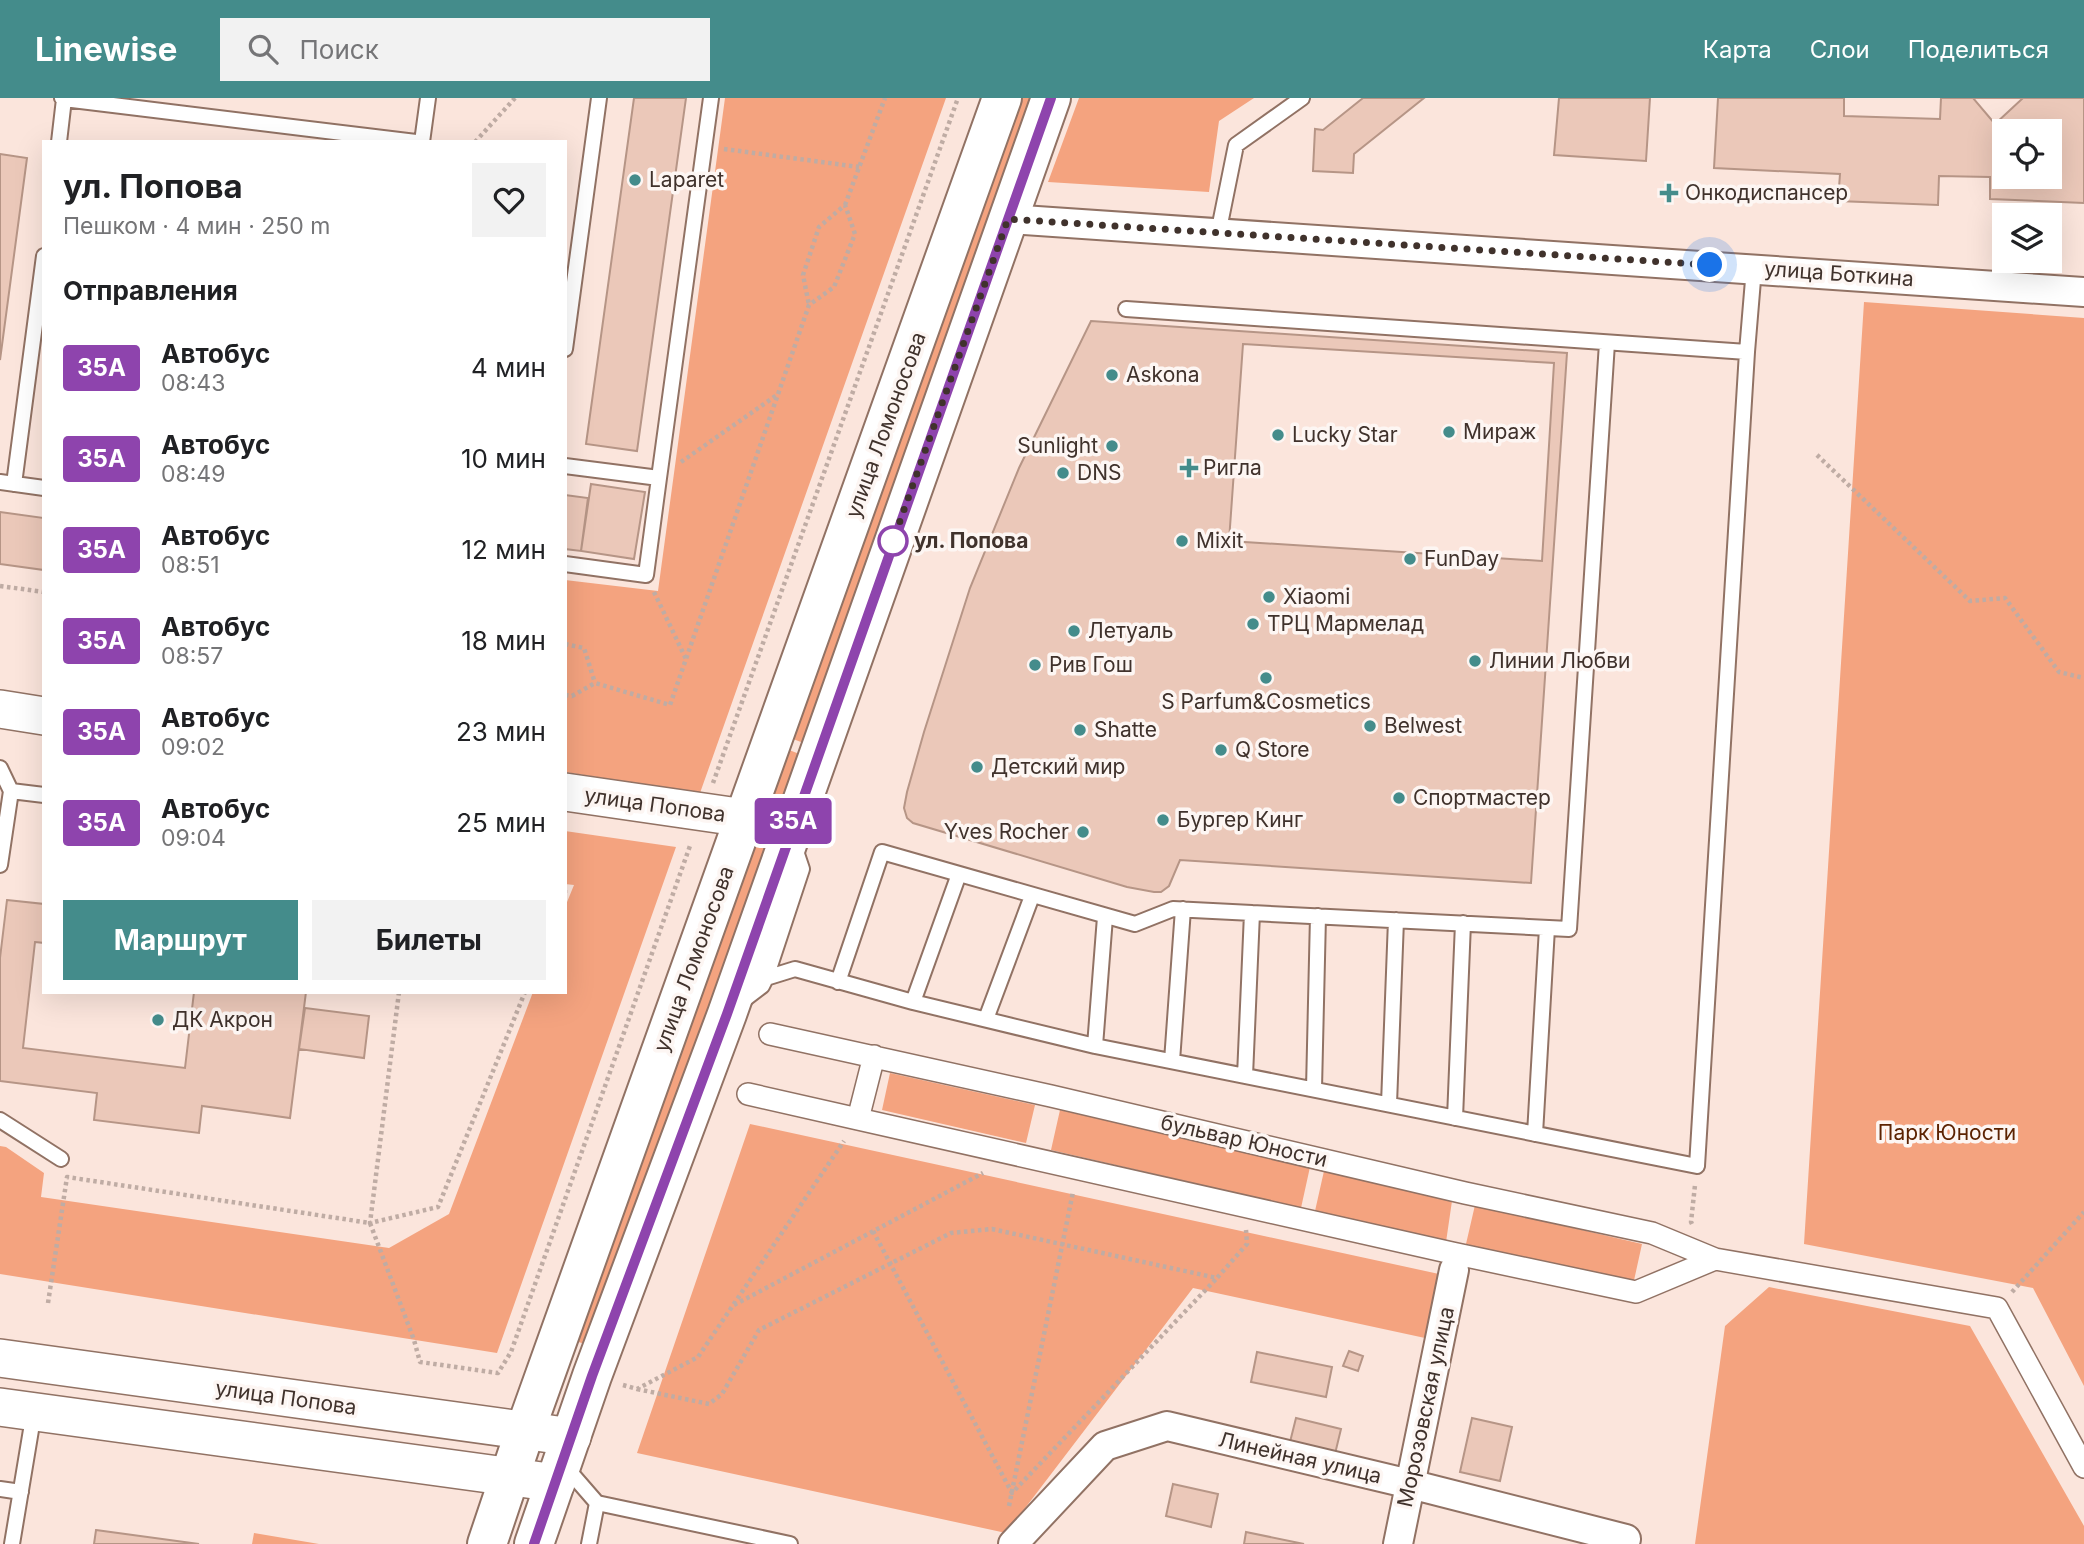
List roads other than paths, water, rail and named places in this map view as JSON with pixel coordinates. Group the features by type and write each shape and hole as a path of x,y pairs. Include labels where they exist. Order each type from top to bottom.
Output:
{"main road":[{"name":"улица Ломоносова","path":"487,1544 525,1431 1002,98"},
{"path":"534,1544 592,1376 727,1014 1051,98"}],"street":[{"name":"улица Боткина","path":"1008,219 2084,292"},
{"path":"0,709 42,716"},
{"name":"улица Попова","path":"567,792 745,818"},
{"name":"бульвар Юности","path":"770,1034 1051,1096 1465,1193 1652,1233 1715,1259 1997,1308 2084,1467"},
{"path":"858,1119 874,1056"},
{"path":"748,1094 1636,1292 1715,1259"},
{"name":"Морозовская улица","path":"1398,1544 1454,1270"},
{"name":"улица Попова","path":"0,1358 525,1431 564,1462"},
{"path":"17,1410 509,1478 564,1462"},
{"name":"Линейная улица","path":"1010,1531 1105,1446 1167,1426 1626,1539"}],"lane":[{"path":"59,140 63,98 400,140"},
{"path":"422,140 428,98"},
{"path":"567,334 599,98"},
{"path":"567,564 646,575 711,98"},
{"path":"1218,234 1236,145 1302,98"},
{"path":"42,268 7,483 42,488"},
{"path":"766,978 795,969 913,1002 1095,1046 1697,1166 1746,352 1754,268"},
{"path":"1126,309 1746,352"},
{"path":"838,982 882,852 1135,924 1173,909 1183,909 1569,929 1607,343"},
{"path":"567,466 659,478"},
{"path":"0,768 11,791 0,865"},
{"path":"11,791 42,796"},
{"path":"727,1014 762,986 766,978 802,869 790,831"},
{"path":"913,1002 959,874"},
{"path":"986,1019 1032,896"},
{"path":"1172,1061 1183,909"},
{"path":"1245,1076 1252,913"},
{"path":"1314,1090 1318,916"},
{"path":"1095,1046 1105,917"},
{"path":"1389,1104 1396,920"},
{"path":"1455,1118 1463,923"},
{"path":"1535,1134 1546,928"},
{"path":"0,1120 61,1159"},
{"path":"12,1544 21,1492 17,1410"},
{"path":"564,1462 597,1503 790,1544"},
{"path":"0,1489 21,1492"},
{"path":"589,1544 597,1503"}],"place":[{"name":"Laparet","path":"635,180"},
{"name":"Онкодиспансер","path":"1669,193"},
{"name":"Askona","path":"1112,375"},
{"name":"Мираж","path":"1449,432"},
{"name":"Lucky Star","path":"1278,435"},
{"name":"Sunlight","path":"1112,446"},
{"name":"Ригла","path":"1189,468"},
{"name":"DNS","path":"1063,473"},
{"name":"ул. Попова","path":"893,541"},
{"name":"Mixit","path":"1182,541"},
{"name":"FunDay","path":"1410,559"},
{"name":"Xiaomi","path":"1269,597"},
{"name":"ТРЦ Мармелад","path":"1253,624"},
{"name":"Летуаль","path":"1074,631"},
{"name":"Линии Любви","path":"1475,661"},
{"name":"Рив Гош","path":"1035,665"},
{"name":"S Parfum&Cosmetics","path":"1266,678"},
{"name":"Belwest","path":"1370,726"},
{"name":"Shatte","path":"1080,730"},
{"name":"Q Store","path":"1221,750"},
{"name":"Детский мир","path":"977,767"},
{"name":"Спортмастер","path":"1399,798"},
{"name":"Бургер Кинг","path":"1163,820"},
{"name":"Yves Rocher","path":"1083,832"},
{"name":"ДК Акрон","path":"158,1020"}],"park label":[{"name":"Парк Юности","path":"1947,1133"}]}
